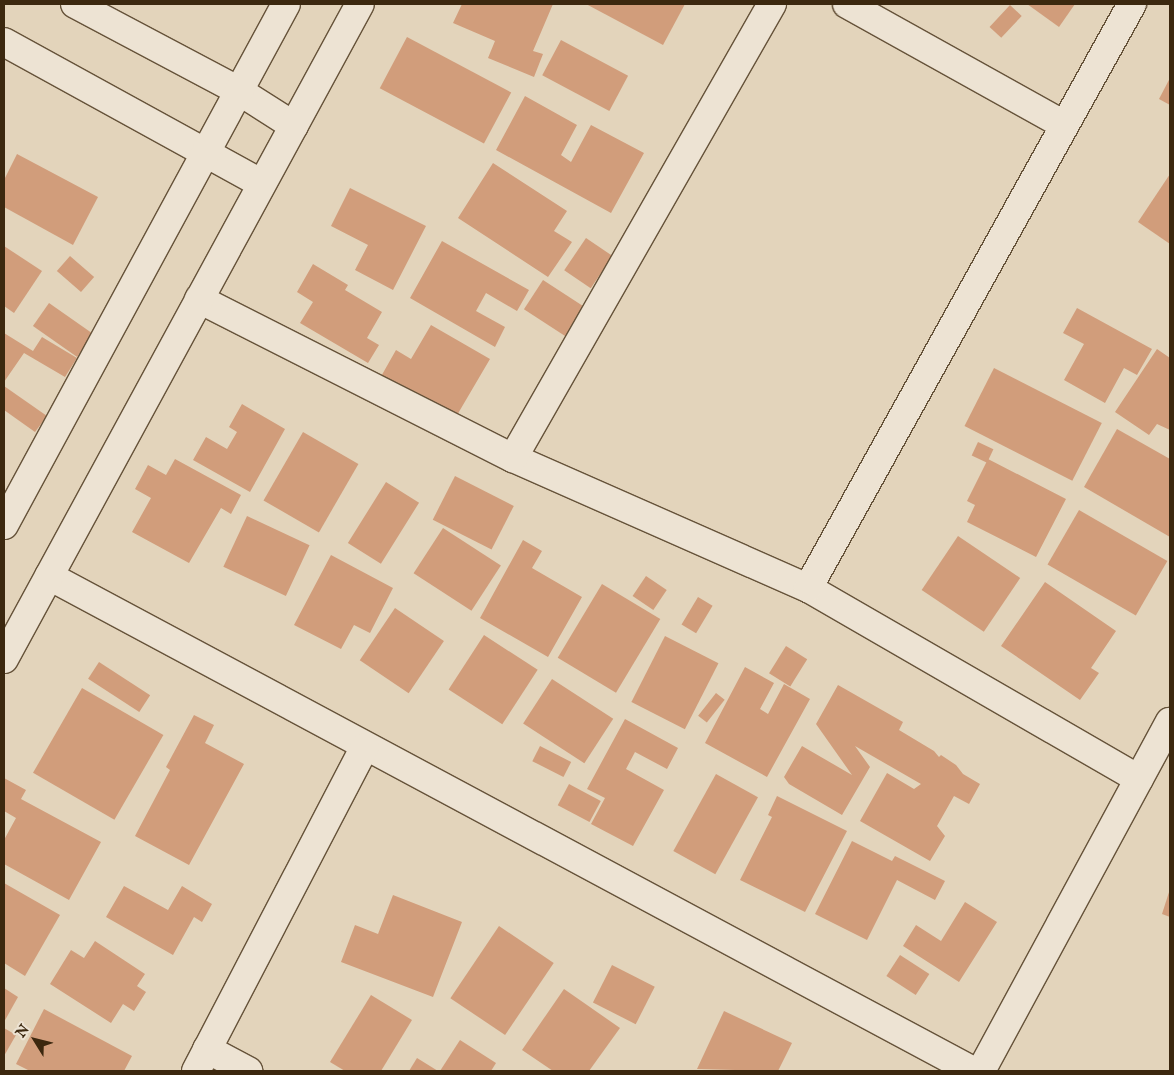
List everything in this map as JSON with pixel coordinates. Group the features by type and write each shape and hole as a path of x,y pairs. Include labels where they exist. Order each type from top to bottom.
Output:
{"street":[{"path":"75,4 239,91 294,126"},
{"path":"4,525 286,4"},
{"path":"4,659 360,4"},
{"path":"513,458 772,4"},
{"path":"847,4 1064,125"},
{"path":"808,588 1132,4"},
{"path":"4,42 262,184"},
{"path":"199,299 513,458 808,588 1139,779"},
{"path":"48,576 973,1071"},
{"path":"981,1071 1170,722"},
{"path":"248,1071 201,1060 366,747"}],"building":[{"path":"462,4 553,4 533,51 543,54 534,77 488,58 495,41 453,23"},
{"path":"586,4 685,4 663,45"},
{"path":"1027,4 1075,4 1059,27"},
{"path":"1010,5 1022,16 1001,38 990,27"},
{"path":"407,37 511,92 484,144 380,88"},
{"path":"561,40 628,76 609,111 542,75"},
{"path":"1170,78 1170,105 1159,99"},
{"path":"525,96 577,125 561,155 571,162 591,125 644,153 611,213 496,150"},
{"path":"17,154 98,197 73,245 4,207 4,180"},
{"path":"493,163 567,211 554,231 572,242 548,277 458,218"},
{"path":"1170,174 1170,244 1138,222"},
{"path":"350,188 426,226 393,290 355,270 368,245 331,226"},
{"path":"586,238 613,256 591,288 564,270"},
{"path":"442,241 529,290 517,311 486,293 476,311 505,327 495,347 410,298"},
{"path":"4,246 42,271 14,313 4,306"},
{"path":"70,256 94,277 81,292 57,271"},
{"path":"313,264 348,285 345,290 382,312 367,338 379,345 368,363 300,323 313,302 297,292"},
{"path":"543,280 589,310 570,339 524,309"},
{"path":"49,303 93,334 77,357 33,326"},
{"path":"1077,308 1152,349 1137,375 1124,368 1105,403 1064,380 1084,344 1063,333"},
{"path":"431,325 490,359 453,422 379,380 396,350 411,359"},
{"path":"4,333 33,351 42,337 77,358 65,377 24,353 4,382"},
{"path":"1157,349 1170,358 1170,430 1157,424 1149,435 1115,412"},
{"path":"994,368 1102,423 1072,481 964,426"},
{"path":"4,386 47,416 35,432 4,410"},
{"path":"242,404 285,429 250,492 193,460 206,437 227,449 237,432 229,427"},
{"path":"1117,429 1170,459 1170,537 1084,487"},
{"path":"303,432 358,464 319,532 264,500"},
{"path":"978,442 993,449 987,463 972,456"},
{"path":"175,459 241,495 231,514 221,508 189,563 132,532 151,498 135,489 148,465 166,475"},
{"path":"988,459 1066,499 1036,557 967,522 975,505 967,501"},
{"path":"455,476 514,506 492,550 433,520"},
{"path":"386,482 419,503 381,564 348,543"},
{"path":"1079,510 1167,561 1136,616 1048,565"},
{"path":"247,516 310,545 286,596 223,567"},
{"path":"443,528 501,566 471,611 414,573"},
{"path":"958,536 1020,578 984,632 922,590"},
{"path":"523,540 542,551 532,568 582,597 548,657 480,618"},
{"path":"331,555 393,588 370,633 354,625 341,649 294,625"},
{"path":"646,576 667,590 653,610 633,596"},
{"path":"1045,582 1116,631 1091,668 1099,673 1080,700 1001,646"},
{"path":"602,584 660,619 616,693 558,658"},
{"path":"698,597 713,606 696,633 682,624"},
{"path":"395,608 444,641 409,693 360,660"},
{"path":"484,635 538,670 502,724 449,690"},
{"path":"665,636 718,663 685,729 631,702"},
{"path":"786,646 807,659 790,686 769,673"},
{"path":"99,662 150,695 139,712 88,679"},
{"path":"745,667 774,683 760,709 768,714 784,684 810,699 767,777 705,743"},
{"path":"552,679 613,719 584,763 523,723"},
{"path":"838,685 903,722 899,730 934,751 939,757 941,755 956,765 963,774 980,784 969,804 954,796 937,826 945,836 930,861 860,821 887,773 914,789 921,784 855,746 870,767 842,815 789,784 784,777 802,746 852,775 816,724"},
{"path":"82,688 163,735 114,820 33,773"},
{"path":"716,693 725,700 707,723 698,716"},
{"path":"194,715 214,725 205,743 244,764 189,865 135,836 170,770 166,767"},
{"path":"625,719 678,748 667,769 635,752 626,769 664,790 633,846 591,824 605,798 587,789"},
{"path":"540,746 571,762 563,777 532,761"},
{"path":"716,774 758,797 715,874 673,851"},
{"path":"4,778 26,790 21,799 101,842 69,900 4,864 4,840 16,818 4,811"},
{"path":"569,784 601,801 590,822 558,805"},
{"path":"777,796 847,831 805,912 740,880 772,817 768,815"},
{"path":"852,841 892,861 895,856 945,881 935,900 897,880 867,940 815,914"},
{"path":"4,883 60,915 25,976 4,963"},
{"path":"124,886 168,910 182,886 212,904 202,922 194,917 173,955 106,917"},
{"path":"1170,889 1170,917 1162,914"},
{"path":"393,895 462,922 433,997 341,962 355,925 378,934"},
{"path":"965,902 997,922 959,982 903,946 916,925 941,941"},
{"path":"499,926 554,963 505,1035 450,998"},
{"path":"95,941 145,974 137,986 146,992 134,1011 123,1004 111,1023 50,984 71,950 84,958"},
{"path":"900,955 929,974 916,995 886,976"},
{"path":"612,965 655,987 636,1024 593,1002"},
{"path":"4,988 18,997 4,1022"},
{"path":"564,989 620,1028 589,1071 553,1071 522,1050"},
{"path":"371,995 412,1020 381,1071 345,1071 330,1062"},
{"path":"44,1009 132,1056 124,1071 30,1071 16,1064"},
{"path":"724,1011 792,1043 778,1071 697,1069"},
{"path":"4,1028 16,1035 4,1056"},
{"path":"460,1040 496,1063 491,1071 440,1071"},
{"path":"417,1058 438,1071 409,1071"}]}
